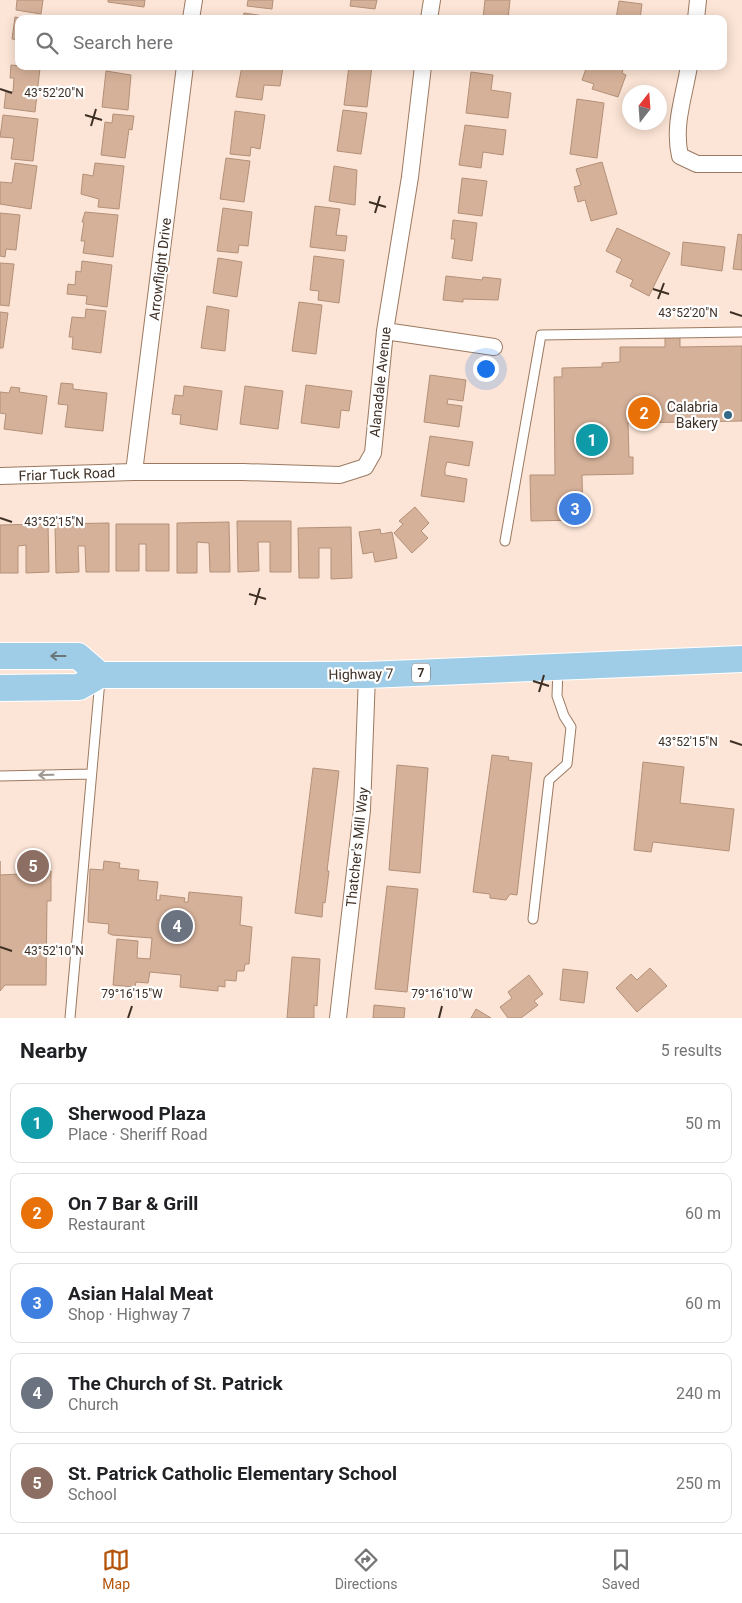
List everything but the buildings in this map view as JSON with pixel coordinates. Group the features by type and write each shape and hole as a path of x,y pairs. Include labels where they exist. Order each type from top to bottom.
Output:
{"main road":[{"path":"0,656 78,656 100,675"},
{"name":"Highway 7","path":"0,688 79,687 100,675 367,675 742,659"}],"street":[{"path":"192,15 194,0"},
{"path":"430,15 432,0"},
{"path":"696,15 698,0"},
{"name":"Arrowflight Drive","path":"134,472 185,70"},
{"name":"Alanadale Avenue","path":"134,472 243,472 340,475 365,467 373,452 385,331 410,176 423,70"},
{"path":"688,70 677,122 677,141 680,156 697,164 742,164"},
{"path":"385,331 494,347"},
{"name":"Friar Tuck Road","path":"0,476 134,472"},
{"name":"Thatcher's Mill Way","path":"338,1018 362,810 367,675"}],"lane":[{"path":"505,541 541,335 742,332"},
{"path":"533,919 549,780 567,764 571,727 564,716 558,696 558,667"},
{"path":"70,1018 100,675"},
{"path":"0,776 91,774"}],"place":[{"name":"On 7 Bar & Grill","path":"644,413"},
{"name":"Calabria Bakery","path":"728,415"},
{"name":"Sherwood Plaza","path":"592,440"},
{"name":"Asian Halal Meat","path":"575,509"},
{"name":"St. Patrick Catholic Elementary School","path":"33,866"},
{"name":"The Church of St. Patrick","path":"177,926"}]}
